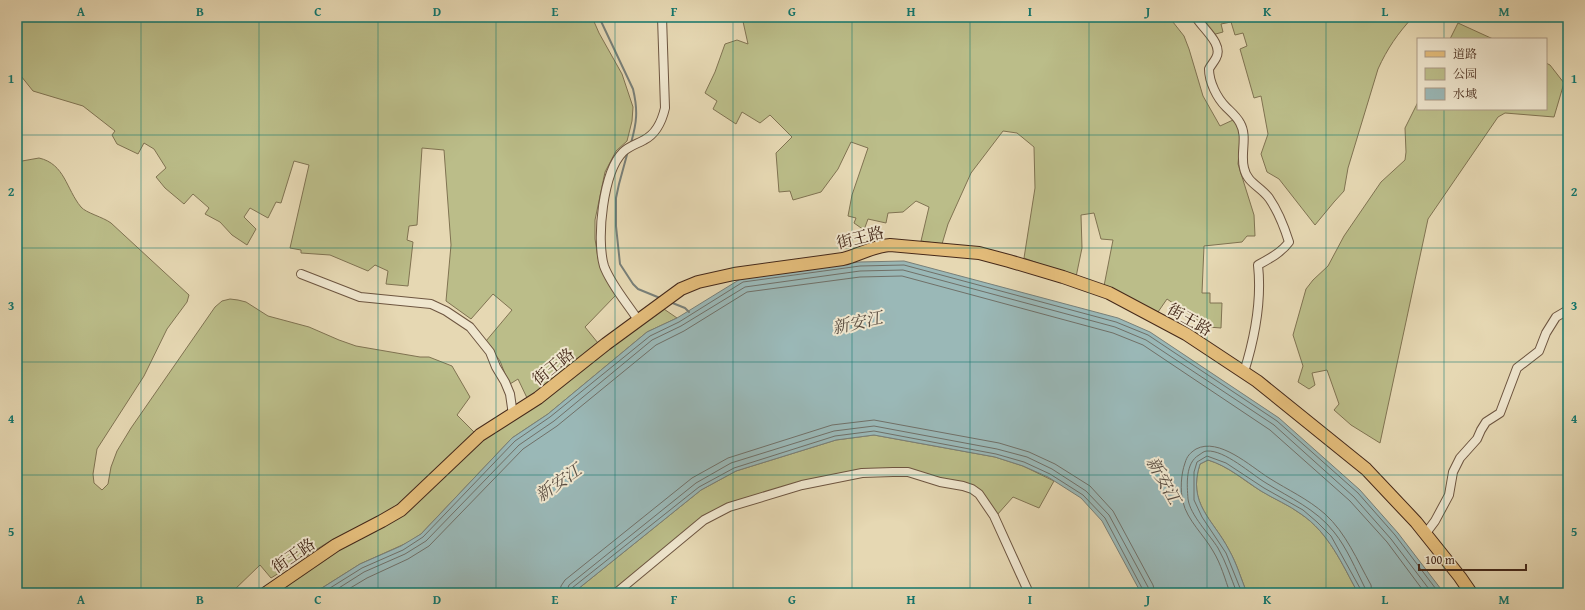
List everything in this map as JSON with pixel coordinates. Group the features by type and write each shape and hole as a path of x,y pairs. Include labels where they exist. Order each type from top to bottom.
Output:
{"main road":[{"name":"街王路","path":"266,593 336,545 382,522 401,510 480,435 538,398 638,320 681,289 698,282 734,274 843,259 882,245 972,252 1043,271 1109,293 1186,334 1244,372 1366,469 1406,510 1471,593"}],"street":[{"path":"638,320 614,284 605,267 601,249 602,209 612,168 618,159 627,149 653,134 664,116 662,17"},
{"path":"1196,17 1202,27 1214,39 1218,51 1216,59 1209,69 1216,93 1225,106 1240,121 1244,130 1243,164 1246,176 1268,197 1281,220 1288,242 1286,246 1270,259 1258,265 1259,307 1250,354 1244,372"},
{"path":"301,274 360,297 431,304 446,311 470,327 490,352 496,367 505,382 510,394 512,415"},
{"path":"1426,534 1449,495 1453,472 1460,458 1478,439 1486,422 1501,411 1517,368 1539,351 1546,332 1556,317 1568,310"},
{"path":"616,593 704,520 729,507 802,485 862,473 908,472 940,482 963,486 972,489 979,494 994,516 1029,593"}],"green space":[{"path":"17,17 592,17 599,33 622,74 633,107 632,121 627,141 616,151 605,172 595,220 595,239 598,258 601,268 616,295 585,327 598,343 528,400 518,379 510,384 500,361 486,341 512,310 493,294 471,319 446,301 451,245 444,150 422,148 417,225 409,226 407,240 413,242 408,286 386,284 388,271 375,265 368,271 330,255 301,253 301,250 290,248 309,165 294,161 281,203 276,202 268,218 250,208 244,217 256,229 247,245 232,235 220,222 205,214 209,208 193,194 184,204 165,188 156,177 166,168 154,149 144,143 138,154 117,144 112,135 115,131 83,106 33,91 17,71"},
{"path":"742,17 1169,17 1184,36 1203,96 1220,126 1233,120 1241,130 1238,164 1254,215 1255,236 1247,236 1242,242 1204,246 1202,293 1210,293 1210,303 1222,303 1221,328 1208,327 1167,299 1158,312 1104,286 1113,240 1101,239 1094,213 1081,215 1082,248 1076,277 1024,258 1035,188 1034,147 1017,133 1003,131 971,173 948,224 942,244 921,241 929,207 916,201 903,212 888,213 886,223 868,219 864,230 854,223 856,218 848,216 852,195 868,148 851,142 838,169 821,192 793,200 790,191 779,192 776,153 792,137 770,115 760,123 742,112 736,124 713,109 717,101 705,93 715,72 725,44 737,40 748,44"},
{"path":"1198,17 1413,17 1393,42 1378,69 1348,168 1344,191 1315,225 1279,179 1267,172 1261,154 1268,134 1261,96 1254,98 1240,49 1247,46 1243,33 1235,35 1231,22 1221,24 1223,32 1212,35"},
{"path":"1458,23 1491,38 1450,38"},
{"path":"1547,64 1550,65 1564,83 1554,117 1505,113 1498,117 1428,219 1380,443 1351,425 1334,410 1339,404 1327,370 1312,373 1315,385 1309,389 1298,382 1303,366 1293,335 1306,289 1328,266 1344,236 1381,182 1405,160 1405,128 1417,104 1417,110 1547,110"},
{"path":"39,158 48,161 60,171 76,200 83,209 111,223 189,295 187,302 167,329 144,376 97,449 93,474 94,483 102,490 108,484 111,467 117,451 131,428 215,307 222,301 230,299 246,302 268,316 309,327 356,346 420,357 429,357 452,366 470,397 457,415 475,433 409,497 374,520 330,541 271,578 260,565 231,593 17,593 17,166 22,161"},
{"path":"661,307 677,318 647,332 548,414 512,438 421,534 409,542 360,564 314,593 273,593 338,548 384,525 468,451"},
{"path":"874,435 995,457 1023,466 1054,481 1039,508 1013,497 997,515 959,481 865,470 735,502 655,556 610,593 573,593 701,490 736,471 836,440"},
{"path":"1208,460 1229,470 1261,491 1296,511 1311,522 1334,550 1358,593 1247,593 1232,555 1223,539 1209,520 1199,501 1197,478 1200,464"}],"water":[{"name":"新安江","path":"904,261 1118,318 1150,332 1279,418 1360,490 1398,533 1444,593 1358,593 1334,550 1311,522 1296,511 1261,491 1229,470 1208,460 1200,464 1197,478 1199,501 1209,520 1223,539 1232,555 1247,593 1141,593 1102,521 1081,498 1048,477 1023,466 995,457 874,435 836,440 736,471 701,490 573,593 314,593 360,564 401,546 421,534 512,438 548,414 647,332 677,318 742,278 859,262"}],"waterway":[{"path":"599,17 633,89 636,103 636,116 635,129 631,143"},
{"path":"628,151 616,198 616,226 620,264 638,289 660,298"},
{"path":"670,302 685,308 689,312"}]}
